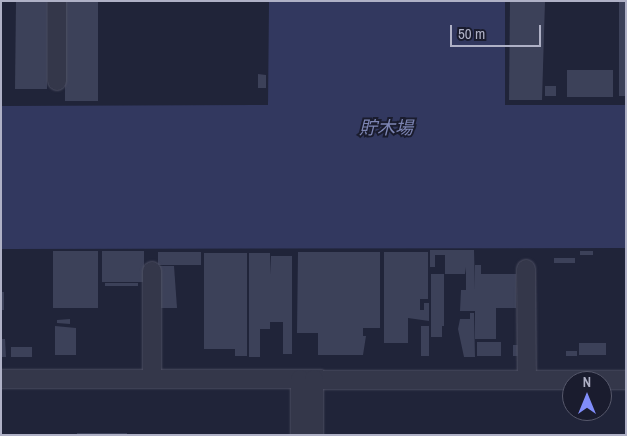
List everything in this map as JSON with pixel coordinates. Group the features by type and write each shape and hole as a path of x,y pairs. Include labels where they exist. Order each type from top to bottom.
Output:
{"street":[{"path":"57,1 57,81"},
{"path":"526,269 527,380"},
{"path":"152,272 152,379"},
{"path":"1,378 626,380"},
{"path":"300,435 307,379"},
{"path":"307,379 314,435"}],"water":[{"name":"貯木場","path":"269,1 505,1 505,105 626,105 626,248 1,249 1,106 268,105"}],"building":[{"path":"16,1 47,1 47,89 15,89"},
{"path":"65,1 98,1 98,101 65,101"},
{"path":"510,1 545,1 542,100 509,100"},
{"path":"619,1 626,1 626,96 619,96"},
{"path":"567,70 613,70 613,97 567,97"},
{"path":"258,74 266,75 266,88 258,88"},
{"path":"545,86 556,86 556,96 545,96"},
{"path":"430,250 474,250 475,290 475,265 481,265 481,274 516,274 516,308 496,308 496,339 475,339 475,311 460,311 461,290 466,290 466,267 465,274 445,274 445,255 435,255 435,267 430,267"},
{"path":"53,251 98,251 98,308 53,308"},
{"path":"102,251 144,251 144,282 102,282"},
{"path":"580,251 593,251 593,255 580,255"},
{"path":"158,252 201,252 201,265 158,265"},
{"path":"298,252 380,252 380,328 363,328 363,336 366,336 363,355 318,355 318,333 297,333"},
{"path":"384,252 428,252 428,299 420,299 420,310 424,310 424,303 429,303 429,321 408,318 408,343 384,343"},
{"path":"204,253 247,253 247,356 235,356 235,349 204,349"},
{"path":"249,253 270,253 270,275 271,256 292,256 292,354 283,354 283,322 270,322 270,329 260,329 260,357 249,357"},
{"path":"554,258 575,258 575,263 554,263"},
{"path":"158,266 174,266 177,308 158,308"},
{"path":"431,274 444,274 444,326 431,326"},
{"path":"105,283 138,283 138,286 105,286"},
{"path":"1,292 4,292 4,310 1,310"},
{"path":"470,313 474,313 475,357 464,357 458,329 460,319 470,319"},
{"path":"70,319 70,324 57,323 57,320"},
{"path":"55,326 76,328 76,355 55,355"},
{"path":"421,326 429,326 429,356 421,356"},
{"path":"431,326 442,326 442,337 431,337"},
{"path":"1,339 5,339 6,357 1,357"},
{"path":"477,342 501,342 501,356 477,356"},
{"path":"579,343 606,343 606,355 579,355"},
{"path":"513,345 520,345 520,356 513,356"},
{"path":"11,347 32,347 32,357 11,357"},
{"path":"566,351 577,351 577,356 566,356"},
{"path":"77,433 127,433 127,435 77,435"}]}
